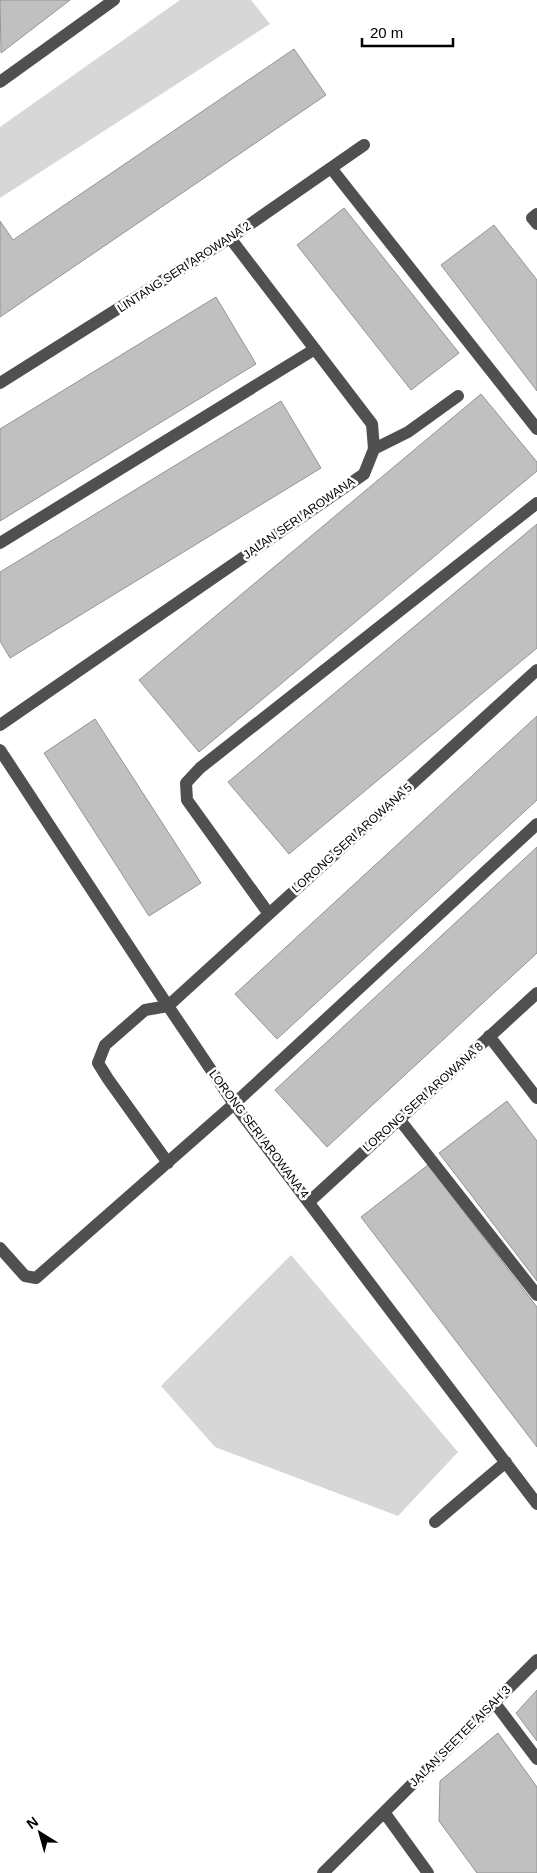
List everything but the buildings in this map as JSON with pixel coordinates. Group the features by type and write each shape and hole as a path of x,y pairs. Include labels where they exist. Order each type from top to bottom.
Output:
{"street":[{"path":"0,82 114,0"},
{"name":"LINTANG SERI AROWANA 2","path":"0,383 230,238 364,145"},
{"path":"331,168 537,429"},
{"name":"JALAN SERI AROWANA","path":"0,725 364,474 374,448 372,424 230,238"},
{"path":"0,543 315,349"},
{"path":"374,448 408,432 458,396"},
{"path":"269,914 187,800 186,783 200,768 537,503"},
{"name":"LORONG SERI AROWANA 5","path":"168,1006 537,670"},
{"name":"LORONG SERI AROWANA 4","path":"0,750 234,1104 310,1201 537,1504"},
{"path":"0,1248 26,1276 36,1278 234,1104 537,824"},
{"name":"LORONG SERI AROWANA 8","path":"310,1201 537,993"},
{"path":"168,1006 145,1010 104,1045 98,1063 168,1163"},
{"path":"489,1036 537,1098"},
{"path":"399,1119 537,1295"},
{"path":"435,1522 506,1462"},
{"name":"JALAN SEETEE AISAH 3","path":"323,1873 537,1660"},
{"path":"494,1702 537,1760"},
{"path":"384,1812 428,1873"}],"shaded area":[{"path":"180,0 251,0 270,24 0,198 0,127"},
{"path":"291,1255 458,1452 398,1516 215,1447 161,1386"}]}
